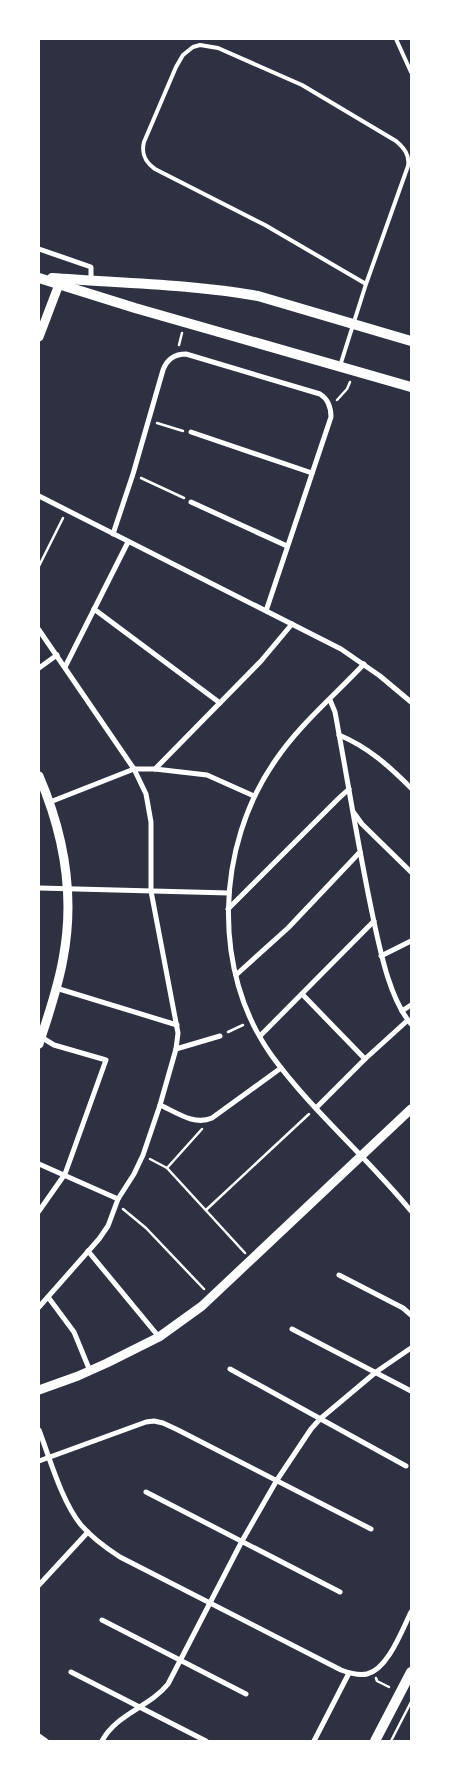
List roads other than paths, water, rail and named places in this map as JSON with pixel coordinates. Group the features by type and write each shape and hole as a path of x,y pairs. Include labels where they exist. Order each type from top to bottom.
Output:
{"main road":[{"path":"39,278 60,282 135,308 411,387"},
{"path":"60,282 91,281 188,287 241,293 258,296 411,341"},
{"path":"375,1741 411,1672"}],"street":[{"path":"39,249 90,267 91,281"},
{"path":"39,337 60,282"},
{"path":"113,534 165,365 172,357 178,354 186,354 324,396 331,410 331,417 266,611"},
{"path":"191,432 312,473"},
{"path":"39,496 341,649 364,664 411,702"},
{"path":"191,502 287,546"},
{"path":"65,667 128,542"},
{"path":"94,609 220,703"},
{"path":"155,769 262,661 292,624"},
{"path":"39,630 134,769 142,784 149,806 151,822 151,891 177,1025 176,1049 160,1105 143,1155 134,1174 117,1201 108,1226 39,1307"},
{"path":"39,668 57,656"},
{"path":"364,664 287,745 274,762 254,796 232,861 228,930 239,987 260,1036 294,1084 411,1210"},
{"path":"316,1108 365,1059 410,1022 402,1011 381,956 335,712 330,700"},
{"path":"339,735 353,741 380,759 411,788"},
{"path":"50,802 134,769 155,769 207,775 254,796"},
{"path":"39,776 50,802 62,843 68,889 64,958 40,1039 106,1060 65,1174 39,1210"},
{"path":"228,909 349,789"},
{"path":"353,812 362,824 411,872"},
{"path":"236,975 288,928 360,852"},
{"path":"39,888 229,894"},
{"path":"260,1036 374,921"},
{"path":"381,956 411,941"},
{"path":"56,988 177,1025"},
{"path":"302,994 365,1059"},
{"path":"402,1011 411,1005"},
{"path":"176,1049 220,1036"},
{"path":"160,1105 197,1121 205,1121 282,1068"},
{"path":"39,1390 90,1371 159,1337 212,1298 411,1109"},
{"path":"39,1164 65,1174 117,1201"},
{"path":"88,1251 159,1337"},
{"path":"339,1275 404,1308 411,1315"},
{"path":"48,1297 74,1332 90,1371"},
{"path":"292,1329 411,1391"},
{"path":"102,1741 111,1728 162,1691 276,1480 311,1429 320,1419 376,1372 411,1348"},
{"path":"230,1369 406,1466"},
{"path":"39,1461 146,1422 154,1421 178,1430 371,1529"},
{"path":"39,1430 68,1504 81,1525 103,1546 341,1670 358,1675 374,1672 387,1658 411,1612"},
{"path":"146,1492 340,1592"},
{"path":"39,1585 88,1532"},
{"path":"102,1620 246,1694"},
{"path":"71,1672 206,1741"},
{"path":"314,1741 349,1673"},
{"path":"39,1736 46,1741"}],"lane":[{"path":"396,39 411,72"},
{"path":"340,366 366,284 408,166 408,156 404,148 396,141 302,85 218,48 200,45 193,47 183,55 176,67 144,142 143,155 146,162 155,169 265,225 366,284"}]}
